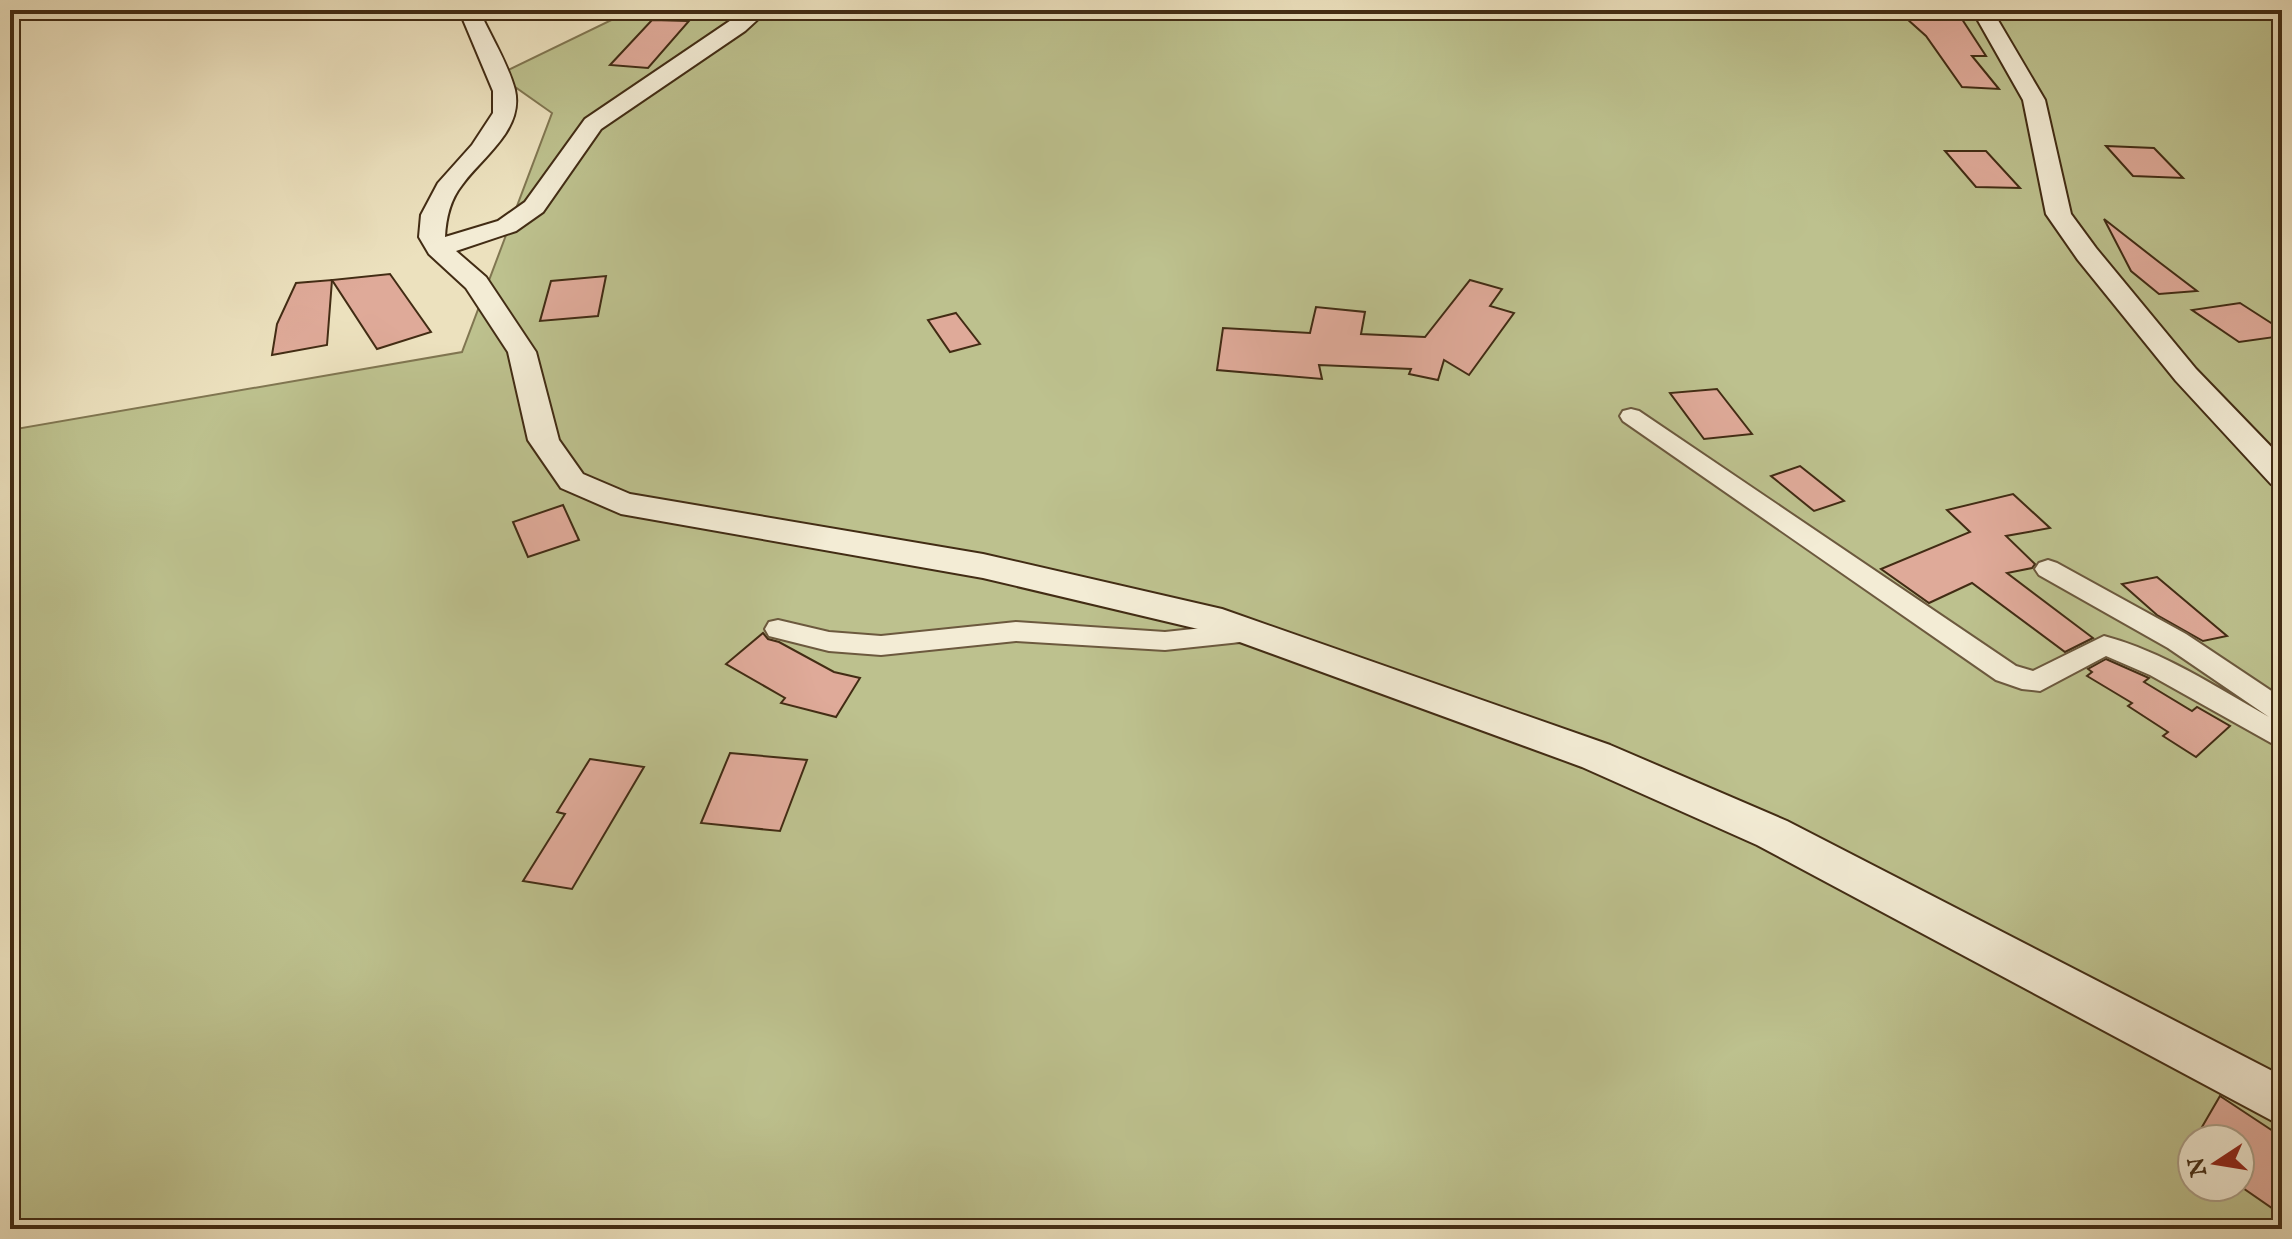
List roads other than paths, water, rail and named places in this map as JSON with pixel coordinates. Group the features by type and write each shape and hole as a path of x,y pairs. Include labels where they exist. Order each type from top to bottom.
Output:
{"main road":[{"path":"469,10 504,91 504,113 500,124 480,150 450,183 431,225 438,248 476,283 522,352 544,440 572,481 621,503 983,566 1222,622 1596,756 1772,833 2282,1102"},
{"path":"438,248 507,226 534,207 593,124 738,27 758,10"},
{"path":"1982,10 2034,100 2059,214 2087,254 2186,375 2282,477"}],"street":[{"path":"1631,416 1975,654 2015,678 2028,682 2040,681 2045,674 2104,646 2127,652 2160,668 2282,738"},
{"path":"2048,569 2177,641 2282,712"},
{"path":"778,629 850,645 882,646 918,644 992,632 1034,630 1163,641 1250,632"}]}
